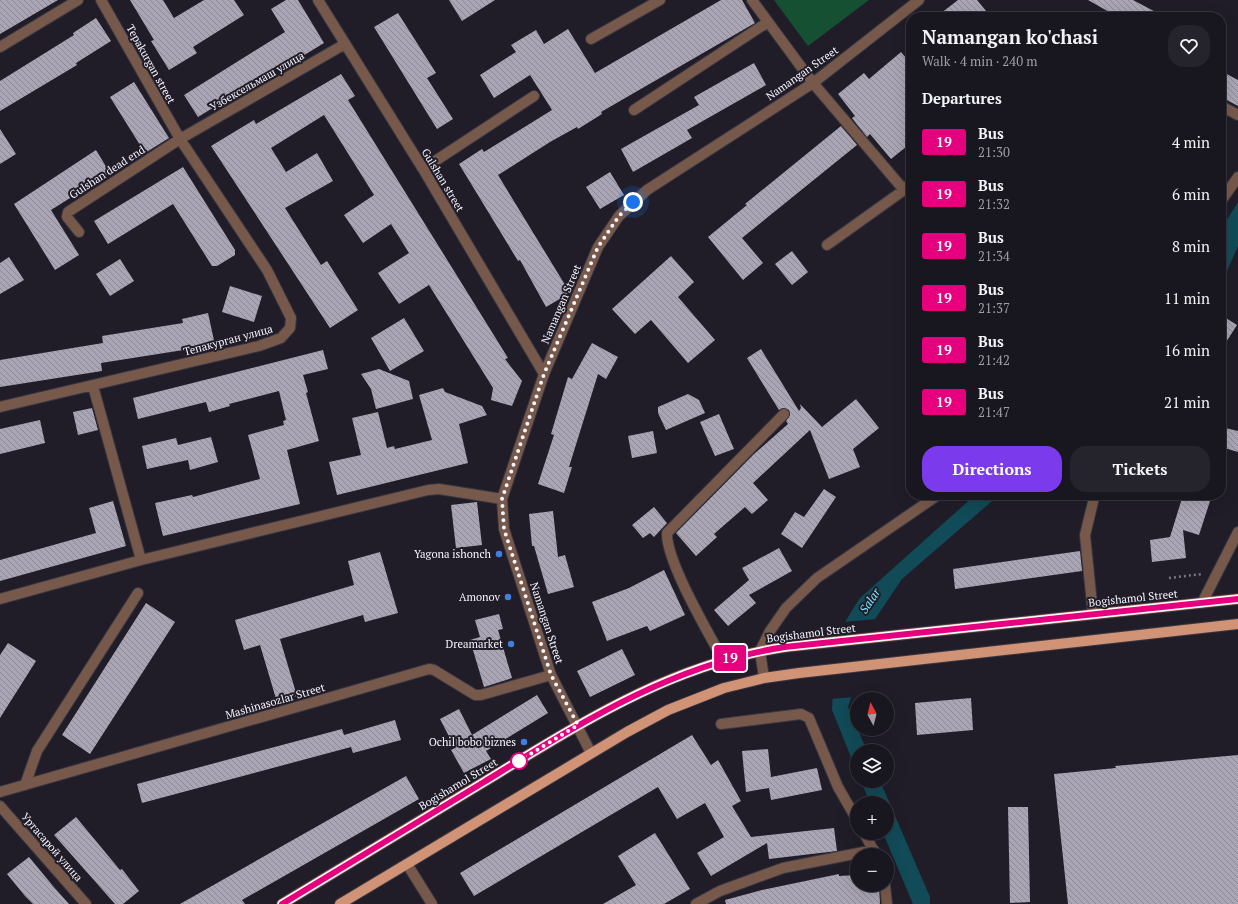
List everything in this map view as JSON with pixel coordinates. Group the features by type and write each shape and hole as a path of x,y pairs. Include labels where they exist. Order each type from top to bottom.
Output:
{"main road":[{"name":"Bogishamol Street","path":"282,904 578,725 653,686 723,660 760,651 798,646 1238,599"},
{"path":"340,904 626,732 681,704 724,688 764,678 799,673 1238,624"}],"street":[{"path":"0,47 78,0"},
{"name":"Tepakurgan street","path":"101,0 180,139"},
{"name":"Gulshan street","path":"318,0 423,169 544,374"},
{"path":"591,39 660,0"},
{"path":"752,0 814,83 906,185"},
{"name":"Namangan Street","path":"591,753 578,725 551,675 504,529 502,499 544,374 598,247 619,216 647,190 814,83 919,0"},
{"path":"634,110 768,22"},
{"name":"Узбексельмаш улица","path":"180,139 345,44"},
{"path":"423,169 534,96"},
{"path":"1226,109 1238,115"},
{"name":"Gulshan dead end","path":"79,232 67,216 68,212 180,139"},
{"name":"Тепакурган улица","path":"0,407 259,346 281,338 290,328 291,318 267,270 180,139"},
{"path":"1226,194 1238,177"},
{"path":"827,244 906,187"},
{"path":"93,386 141,560"},
{"path":"723,660 682,580 666,544 667,533 784,414"},
{"path":"0,599 141,560 428,490 439,489 502,499"},
{"path":"764,678 760,651 770,631 786,608 817,578 931,500"},
{"path":"1093,614 1085,535 1094,500"},
{"path":"1202,602 1238,532"},
{"path":"25,785 37,751 138,593"},
{"name":"Mashinasozlar Street","path":"0,792 428,669 434,670 475,695 481,695 551,675"},
{"path":"722,724 801,714 809,718 838,787 850,808"},
{"name":"Уртасарой улица","path":"0,806 86,904"},
{"path":"696,904 720,891 784,868 850,856"},
{"path":"407,864 432,904"},
{"path":"885,892 886,904"}],"green space":[{"path":"774,0 869,0 808,46"}],"water":[{"path":"1238,202 1238,246 1226,274 1226,221"},
{"name":"Salar","path":"969,500 993,500 902,579 875,619 853,692 850,692 848,707 850,712 850,736 861,736 864,744 850,744 850,755 832,710 834,667 845,622 860,598"},
{"path":"864,788 883,788 886,796 867,796"},
{"path":"894,813 930,897 930,904 913,904 894,859 894,848 889,848 886,840 894,840"}],"pier":[{"path":"877,619 855,692 850,692 850,697 831,699 832,666 842,622"}],"building":[{"path":"0,0 58,0 0,34"},
{"path":"130,0 163,0 174,18 204,0 234,0 244,15 193,47 197,53 169,70 151,41 154,40"},
{"path":"286,0 298,0 324,43 301,57 299,55 198,117 184,95 285,32 271,9"},
{"path":"449,0 495,0 462,21"},
{"path":"721,0 742,0 755,23 601,112 602,114 578,129 577,127 550,142 498,175 570,293 546,307 520,260 518,261 459,164 482,149 484,152 552,110 530,75 494,98 480,75 516,52 511,45 536,30 544,44 568,29 595,73"},
{"path":"958,0 977,0 987,12 942,12"},
{"path":"1088,0 1133,0 1156,12 1109,12"},
{"path":"398,13 436,73 427,78 453,119 437,129 374,27"},
{"path":"96,18 111,41 76,63 77,65 0,111 0,81 74,35 73,33"},
{"path":"901,52 906,58 906,147 891,159 870,134 867,137 852,118 855,116 838,94 864,73 869,79"},
{"path":"754,63 766,85 687,130 692,138 633,172 621,149 699,105 694,97"},
{"path":"341,74 355,96 348,100 508,358 505,359 522,381 512,406 491,400 493,388 429,285 399,304 378,273 409,253 391,224 363,243 344,215 374,195 324,115 271,148 286,172 317,153 333,181 285,208 321,265 327,261 358,310 330,328 211,146 254,120 256,124"},
{"path":"1226,74 1238,80 1238,106 1226,100"},
{"path":"134,82 169,138 145,153 110,97"},
{"path":"841,126 857,145 742,238 763,263 743,280 708,237 747,205 745,204"},
{"path":"0,129 16,154 0,164"},
{"path":"96,150 110,173 51,210 79,255 55,270 14,204"},
{"path":"183,167 235,250 235,255 217,266 212,266 173,204 108,244 94,221"},
{"path":"610,172 624,195 600,209 586,187"},
{"path":"792,251 808,272 792,285 775,264"},
{"path":"671,256 694,282 678,297 715,340 688,363 651,320 635,334 612,309"},
{"path":"9,257 24,280 0,294 0,263"},
{"path":"120,259 134,281 110,296 96,274"},
{"path":"230,286 262,296 254,322 222,312"},
{"path":"208,313 215,345 101,363 102,371 0,387 0,360 103,343 102,336 183,323 182,319"},
{"path":"404,318 424,351 390,371 371,338"},
{"path":"1226,318 1237,325 1226,342"},
{"path":"592,343 618,357 606,379 598,374 569,467 572,467 564,493 538,484 554,435 551,434 568,377 572,379"},
{"path":"761,349 799,411 801,408 800,404 822,427 856,399 879,428 853,449 860,467 829,479 810,430 753,483 768,500 752,514 745,507 714,534 717,537 696,556 676,533 754,454 788,424 786,421 790,415 789,410 783,408 779,410 747,358"},
{"path":"323,350 328,369 303,375 308,392 306,393 319,441 287,450 300,504 163,536 155,503 192,495 193,497 260,479 248,435 284,425 283,421 286,420 279,391 229,404 230,406 209,412 206,402 138,419 133,398"},
{"path":"379,369 409,381 413,399 376,409 371,389 361,374"},
{"path":"443,388 445,392 482,406 487,415 459,424 468,463 337,495 329,462 361,455 352,418 378,412 387,448 394,446 395,449 432,440 419,395"},
{"path":"688,394 699,400 705,413 666,430 658,413 658,407"},
{"path":"92,408 98,430 78,435 73,412"},
{"path":"719,414 734,449 715,456 700,422"},
{"path":"40,420 45,443 0,454 0,429"},
{"path":"1226,428 1238,431 1238,452 1226,448"},
{"path":"653,431 657,453 632,458 628,436"},
{"path":"211,437 218,462 190,470 188,460 147,469 142,446 176,438 178,445"},
{"path":"824,489 836,497 802,548 781,534 795,512 804,517"},
{"path":"1181,500 1210,500 1199,535 1183,530 1186,558 1152,562 1150,540 1170,537"},
{"path":"113,501 126,546 0,581 0,560 96,533 89,508"},
{"path":"477,502 482,545 456,548 451,505"},
{"path":"654,507 667,523 654,537 650,533 643,538 632,525"},
{"path":"553,511 558,557 565,555 574,587 548,594 534,546 532,546 529,514"},
{"path":"779,548 792,571 749,595 756,603 728,626 714,610 749,580 742,568"},
{"path":"1080,551 1082,571 955,589 953,569"},
{"path":"380,552 398,613 365,622 363,615 280,639 297,696 277,702 260,645 244,650 235,620 354,585 348,561"},
{"path":"664,570 685,615 650,631 647,626 607,641 592,602 629,588"},
{"path":"146,603 175,622 90,754 62,735"},
{"path":"499,614 503,629 498,630 512,678 484,687 470,640 480,637 475,620"},
{"path":"8,643 36,661 0,718 0,655"},
{"path":"622,649 635,675 590,697 577,671"},
{"path":"537,695 548,713 486,751 491,759 464,773 451,750 455,748 440,719 459,709 472,735"},
{"path":"971,698 973,730 917,735 915,703"},
{"path":"395,720 401,740 353,753 351,747 142,803 137,784 342,729 344,735"},
{"path":"692,735 711,765 718,760 741,801 732,806 751,837 834,828 837,851 769,859 767,843 711,876 697,853 724,837 705,803 677,819 658,787 474,896 460,873"},
{"path":"768,749 771,777 817,768 822,790 771,800 769,788 746,792 742,751"},
{"path":"1238,755 1238,904 1068,904 1054,774 1116,768 1115,766"},
{"path":"406,776 419,799 242,900 245,904 180,904"},
{"path":"1008,807 1028,807 1030,902 1010,903"},
{"path":"76,817 120,870 122,869 139,891 123,904 115,904 54,835"},
{"path":"655,833 690,889 664,904 603,904 636,885 618,856"},
{"path":"29,857 69,904 33,904 25,896 7,874"},
{"path":"839,874 839,876 850,875 850,892 879,892 880,904 726,904 725,900 762,890"}],"bus line":[{"name":"19","path":"282,904 594,716 653,686 711,664 760,651 785,647 1238,599"}],"place":[{"name":"Yagona ishonch","path":"499,554"},
{"name":"Amonov","path":"508,597"},
{"name":"Dreamarket","path":"511,644"},
{"name":"Ochil bobo biznes","path":"524,742"}],"route":[{"path":"519,761 578,725 551,675 504,529 502,499 544,374 598,247 619,216 633,202"}]}
